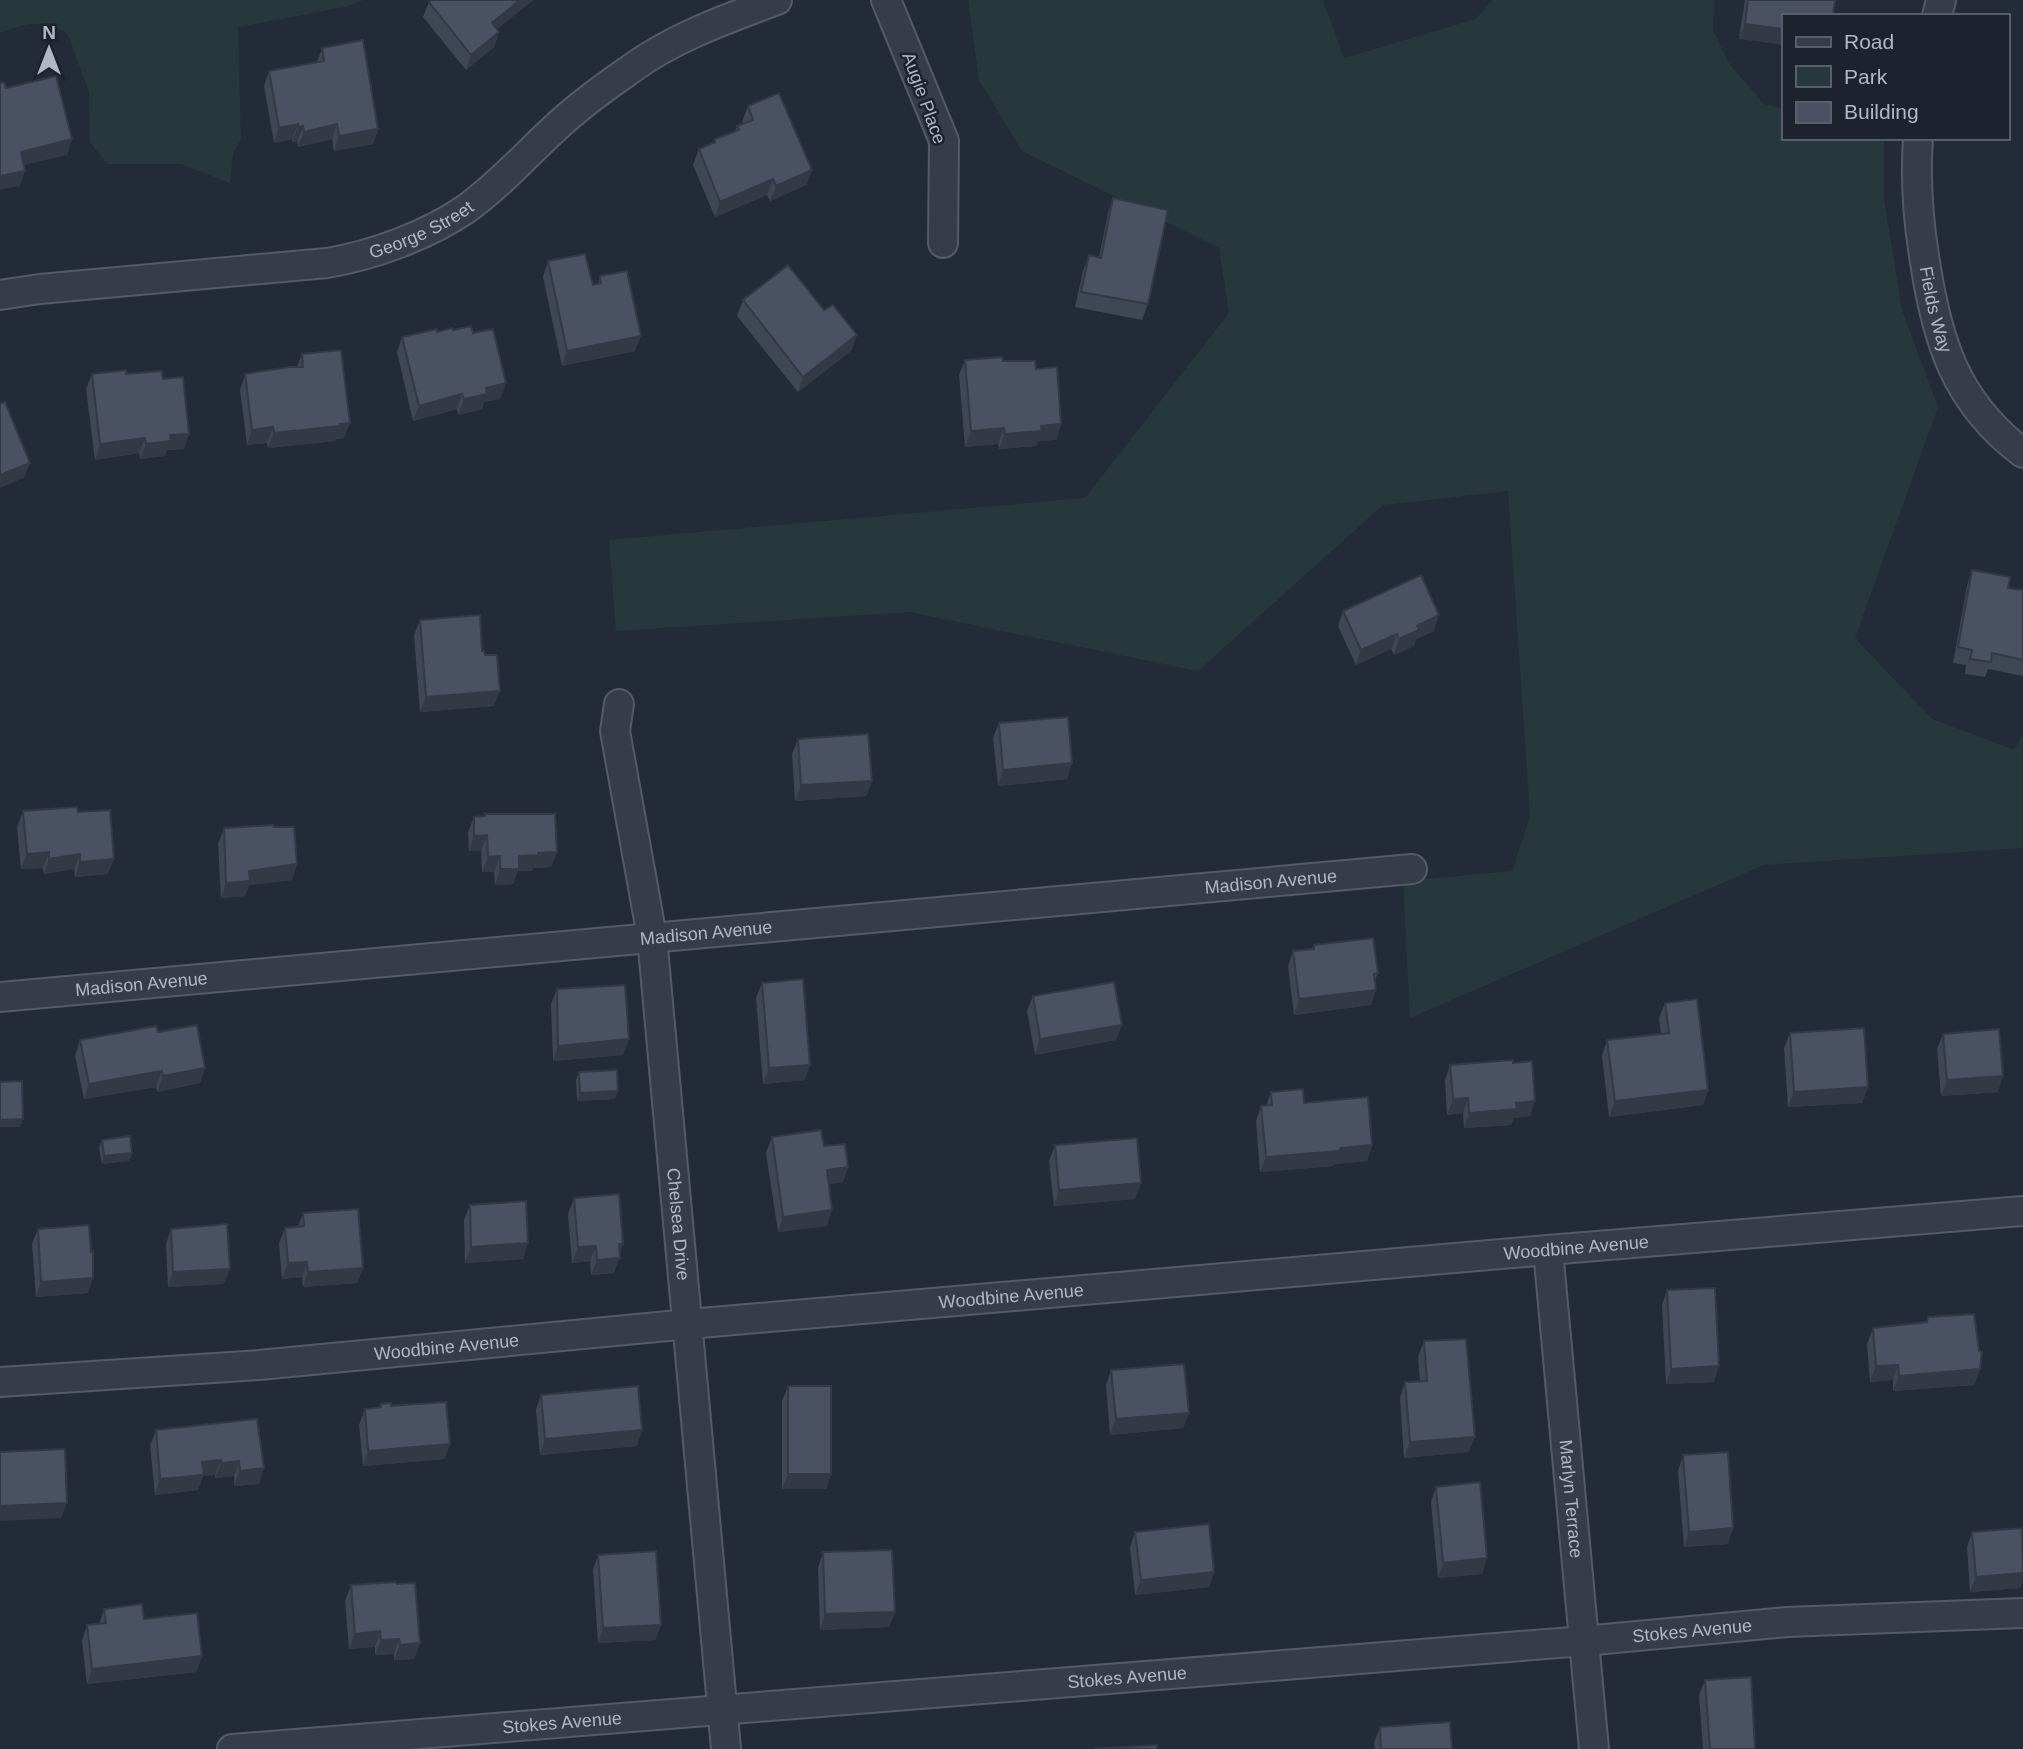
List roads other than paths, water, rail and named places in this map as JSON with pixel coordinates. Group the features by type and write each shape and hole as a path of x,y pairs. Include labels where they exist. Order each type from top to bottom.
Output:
{"street":[{"name":"George Street","path":"0,295 335,261 411,237 465,209 505,177 580,106 631,68 696,32 777,0"},
{"name":"Augie Place","path":"886,0 944,141 943,243"},
{"name":"Fields Way","path":"1918,140 1916,191 1919,223 1931,302 1943,346 1953,369 1979,410 1995,429 2023,453"},
{"name":"Chelsea Drive","path":"619,704 615,731 652,937 726,1749"},
{"name":"Madison Avenue","path":"0,997 1412,869"},
{"name":"Woodbine Avenue","path":"0,1382 260,1365 689,1324 2023,1211"},
{"name":"Marlyn Terrace","path":"1548,1250 1594,1749"},
{"name":"Stokes Avenue","path":"232,1749 1584,1641 1787,1622 2023,1614"}]}
